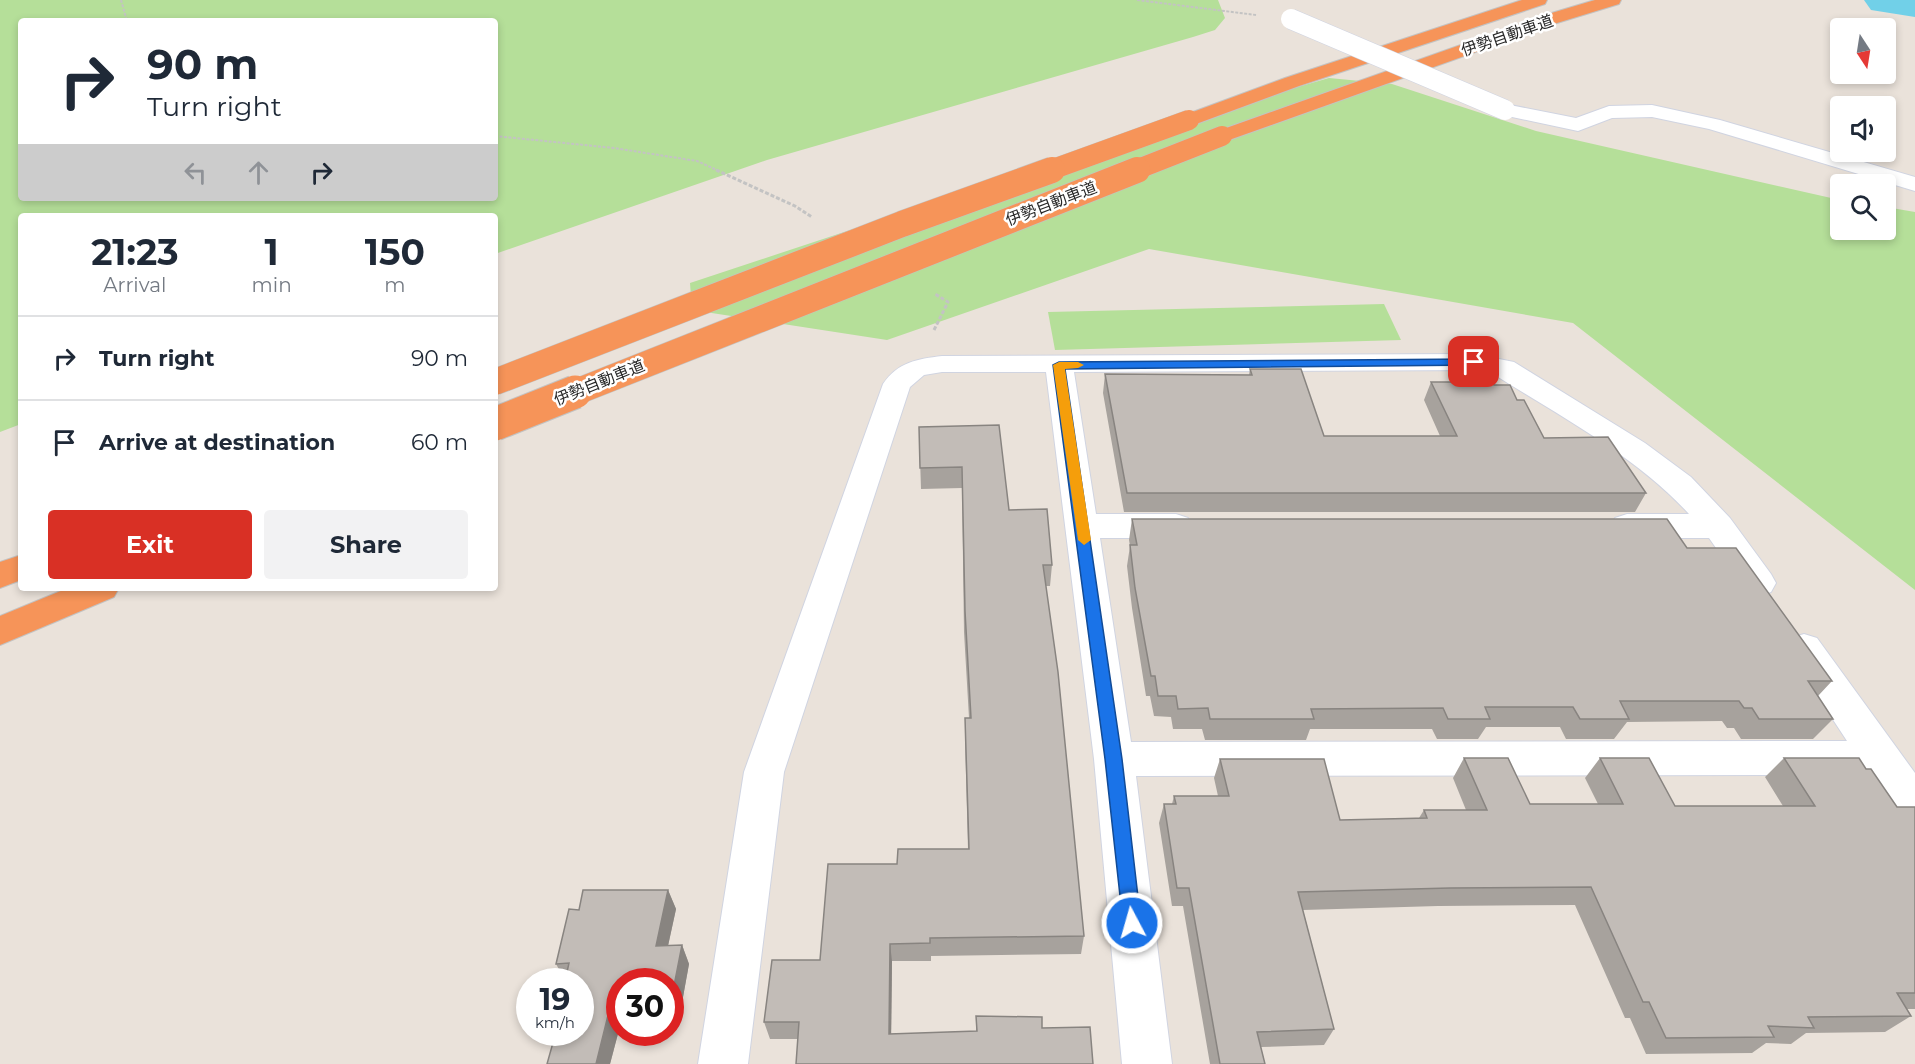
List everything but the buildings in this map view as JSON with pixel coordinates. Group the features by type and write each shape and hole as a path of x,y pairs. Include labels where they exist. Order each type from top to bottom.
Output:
{"highway":[{"name":"伊勢自動車道","path":"498,381 902,224 1292,82 1539,0"},
{"name":"伊勢自動車道","path":"498,423 1222,136 1551,19 1613,0"},
{"path":"0,575 18,568"},
{"path":"0,631 95,591"}],"street":[{"path":"1291,19 1505,110 1578,125 1609,112 1652,111 1713,124 1915,184"},
{"path":"723,1064 764,772 897,384 915,368 942,364 1474,362 1504,368 1635,450 1680,485 1718,526 1915,806"},
{"path":"1059,365 1114,759 1147,1064"},
{"path":"1083,526 1203,526"},
{"path":"1598,526 1718,526"},
{"path":"1114,759 1881,758"}],"path":[{"path":"121,0 126,18"},
{"path":"1137,0 1291,19"},
{"path":"498,136 614,148 697,161 795,206 814,218"},
{"path":"915,368 948,302 929,290"}],"green space":[{"path":"0,0 1218,0 1225,18 1215,30 767,160 498,253 498,213 18,213 18,425 0,432"},
{"path":"1329,78 1392,84 1536,131 1830,198 1830,240 1896,240 1896,209 1915,212 1915,590 1573,323 1149,249 887,340 692,310 690,283 1186,119"},
{"path":"1384,304 1401,340 1055,350 1048,312"}],"waterway":[{"path":"1888,0 1915,3"}],"slow traffic":[{"path":"1078,365 1059,365 1084,540"}],"route":[{"path":"1132,923 1114,759 1059,365 1474,362"}]}
